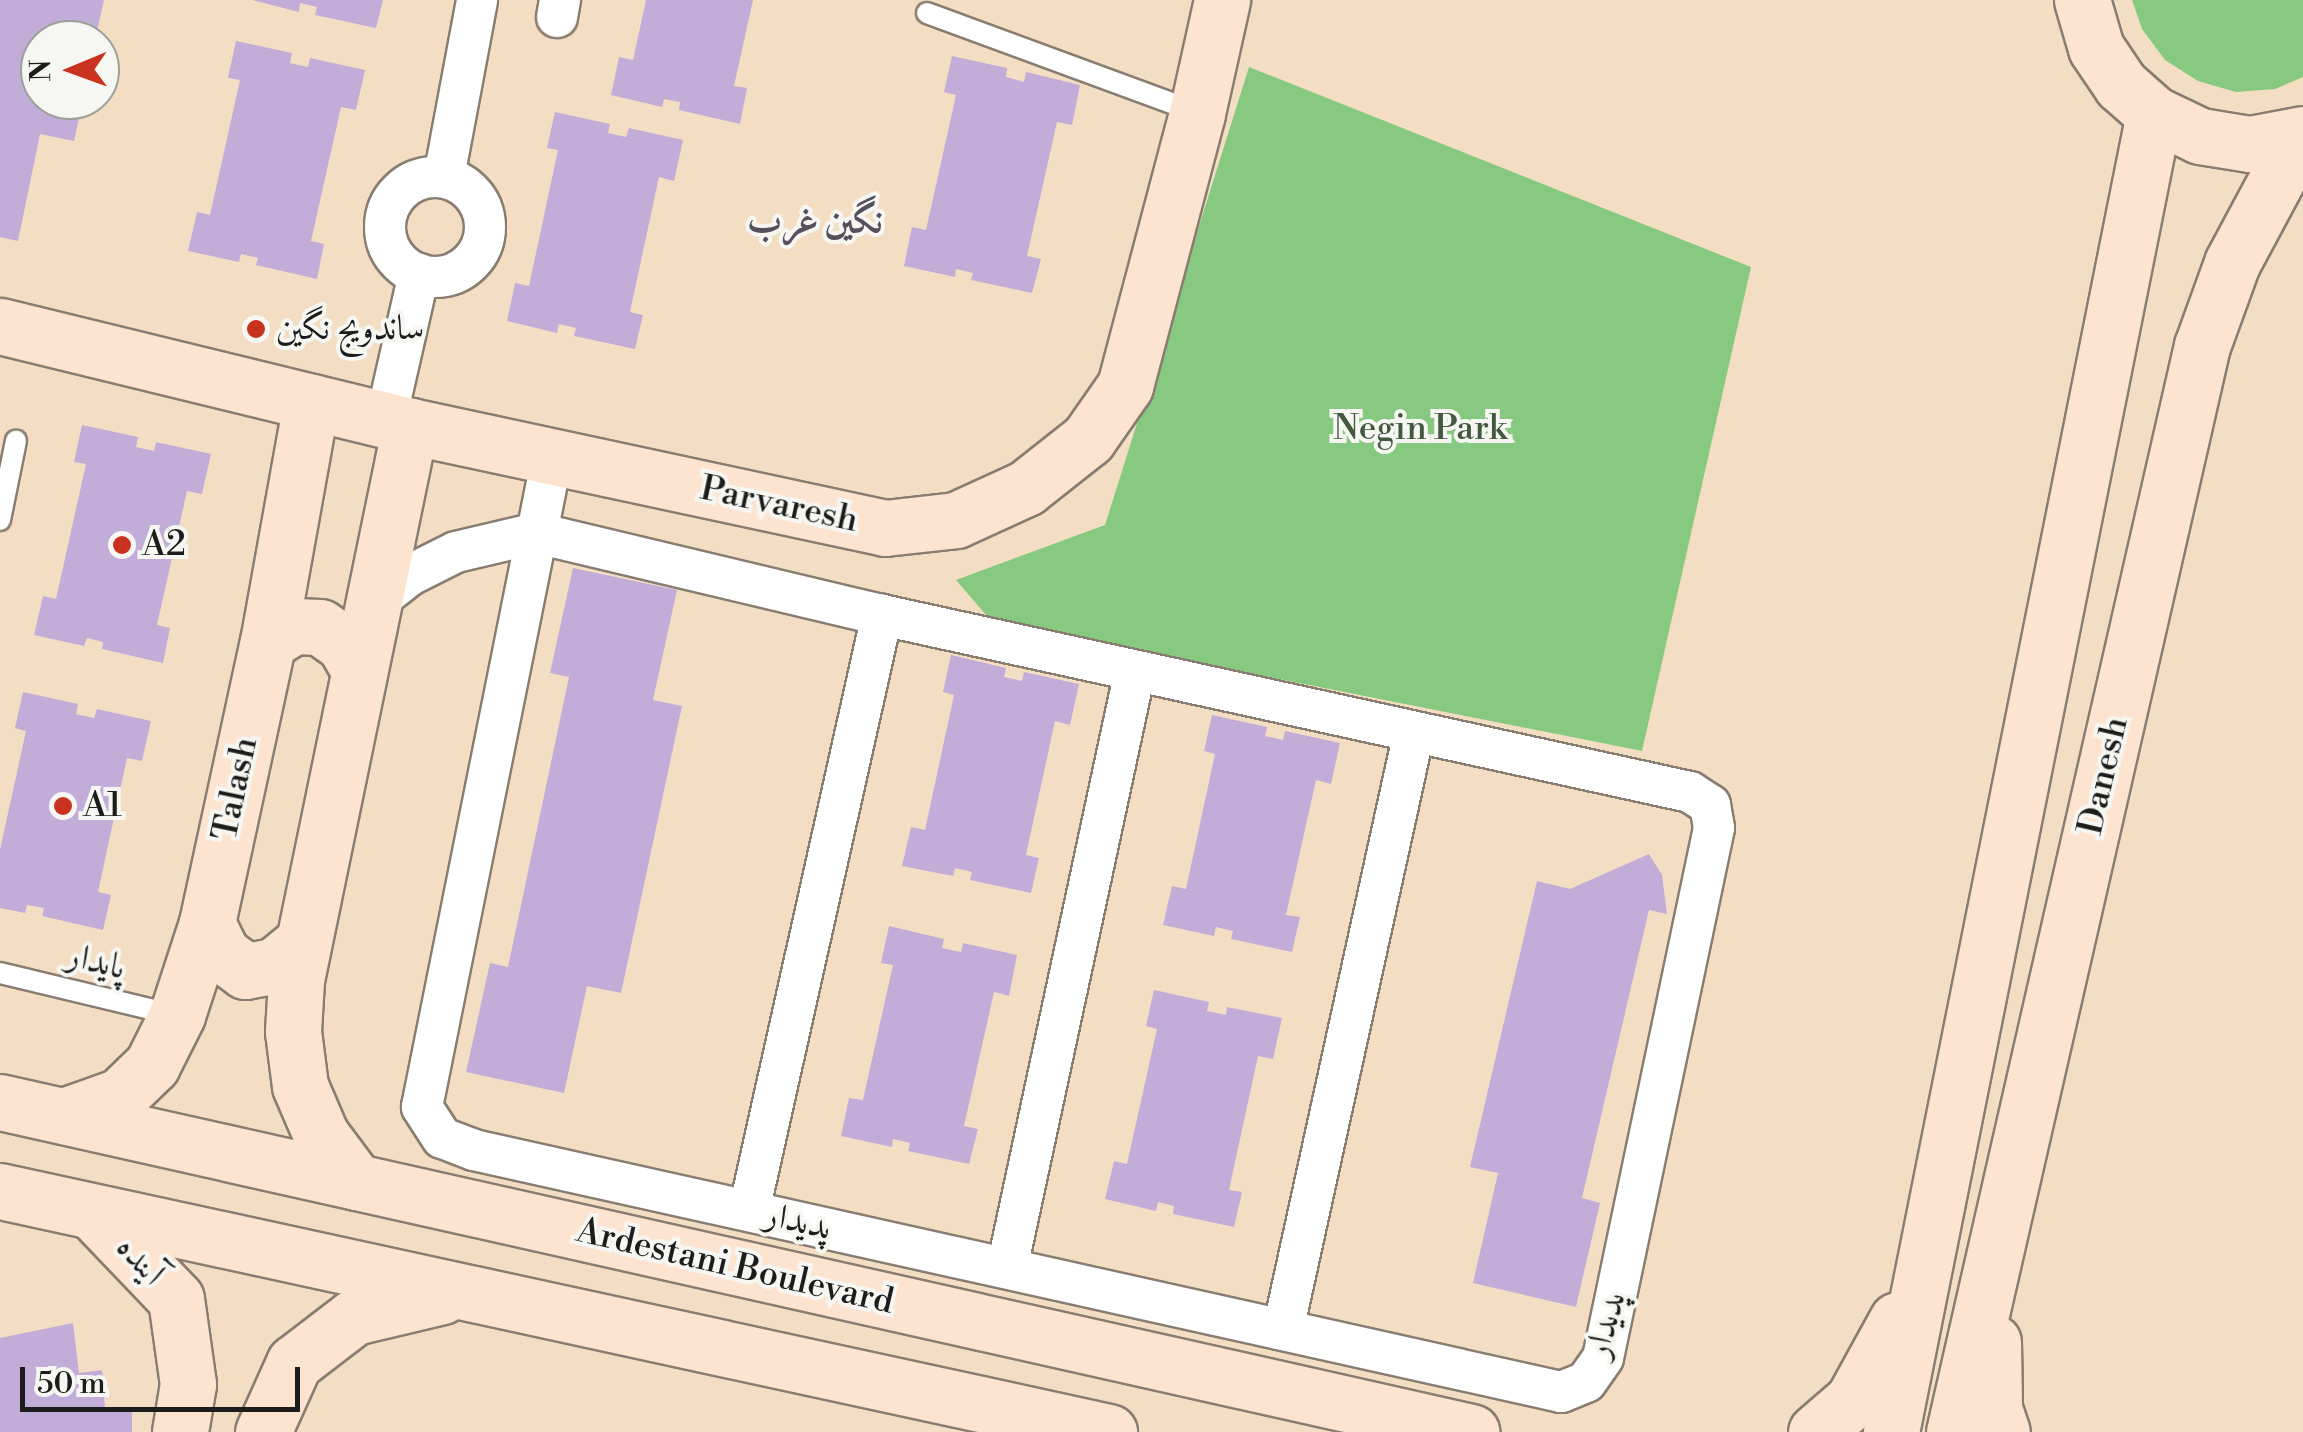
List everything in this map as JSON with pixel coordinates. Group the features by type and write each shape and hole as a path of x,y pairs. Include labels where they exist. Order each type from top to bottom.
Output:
{"street":[{"path":"444,177 477,0"},
{"name":"Parvaresh","path":"0,326 398,423 884,528 956,520 1026,488 1088,438 1125,386 1198,113 1222,0"},
{"path":"2080,2 2096,48 2112,72 2154,114 2200,136 2250,144 2302,135"},
{"path":"1891,1432 1941,1200 2154,114"},
{"name":"Danesh","path":"1954,1432 2202,346 2232,263 2302,135"},
{"path":"444,177 458,182 480,206 484,236 479,252 456,272 441,278 419,274 398,262 389,248 385,218 400,190 413,181 444,177"},
{"path":"356,1182 321,1135 300,1086 293,1031 300,946 373,604 419,274"},
{"name":"Talash","path":"64,1116 120,1096 152,1065 176,1015 207,923 268,642 311,402"},
{"path":"536,533 552,456"},
{"name":"پدیدار","path":"373,604 410,575 456,552 536,533 1135,672 1690,792 1710,805 1714,828 1602,1358 1586,1382 1561,1392 474,1150 442,1138 422,1107 536,533"},
{"path":"750,1211 882,614"},
{"path":"268,642 294,626 320,628 344,644 358,668"},
{"path":"1007,1268 1135,672"},
{"path":"1283,1330 1414,732"},
{"path":"207,923 222,954 245,971 274,966 300,946"},
{"name":"Ardestani Boulevard","path":"0,1102 1471,1432"},
{"path":"0,1192 1108,1432"},
{"path":"1816,1432 1853,1400 1890,1338 1941,1200"},
{"name":"آینده","path":"93,1212 176,1298 188,1384 180,1432"},
{"path":"1992,1270 1994,1409 2002,1432"},
{"path":"262,1432 294,1363 354,1317 454,1293"}],"lane":[{"path":"927,13 1198,113"},
{"path":"0,520 16,441"},
{"name":"پایدار","path":"0,972 176,1015"}],"green space":[{"path":"2132,0 2303,0 2303,77 2275,89 2236,92 2198,81 2165,60 2142,29"},
{"name":"Negin Park","path":"1249,67 1751,267 1642,751 992,622 956,580 1105,525"}],"building":[{"path":"0,0 104,0 100,20 20,20 20,120 79,120 74,141 40,134 18,241 0,237"},
{"path":"252,0 383,0 376,28 315,15 317,7 300,3 299,12"},
{"path":"646,0 753,0 734,86 747,88 740,124 679,110 680,102 664,99 662,107 611,95 619,57 633,60"},
{"path":"236,41 292,53 290,63 308,67 310,58 365,70 356,110 341,107 311,241 324,244 317,279 256,265 258,258 241,254 239,262 188,251 197,212 210,215 240,80 228,78"},
{"path":"952,56 1007,68 1006,77 1024,82 1026,72 1080,85 1072,125 1057,122 1027,256 1041,259 1032,293 971,280 973,273 956,269 955,277 904,266 912,227 926,230 956,95 944,92"},
{"path":"555,112 610,124 608,133 626,137 629,128 683,140 674,181 659,177 630,312 643,315 635,349 574,336 576,328 559,324 557,333 507,321 515,283 529,286 558,150 547,148"},
{"name":"A2","path":"82,425 138,437 136,447 154,451 156,442 211,454 202,494 187,491 157,625 170,628 163,663 102,649 103,642 87,638 84,646 34,635 43,596 56,599 86,464 74,462"},
{"path":"573,568 677,590 653,700 682,706 621,993 587,986 564,1093 466,1072 490,963 508,967 569,677 550,673"},
{"path":"951,655 1006,668 1004,677 1022,681 1024,672 1079,684 1070,725 1055,721 1026,855 1039,858 1031,893 970,880 972,872 955,868 953,876 902,866 911,827 925,830 954,695 943,692"},
{"name":"A1","path":"23,692 78,704 76,714 94,718 97,709 151,721 142,761 127,758 98,892 111,895 103,930 42,916 44,908 27,905 25,913 0,908 0,850 26,731 15,728"},
{"path":"1212,715 1267,727 1265,736 1283,740 1285,731 1340,743 1331,784 1316,780 1286,915 1300,917 1292,952 1231,939 1233,931 1216,927 1214,936 1163,925 1172,886 1186,889 1215,754 1204,751"},
{"path":"1649,854 1662,875 1667,914 1649,910 1582,1198 1600,1203 1576,1307 1473,1283 1498,1173 1470,1167 1537,881 1570,889"},
{"path":"889,926 944,939 942,948 961,952 963,943 1017,955 1009,996 994,992 964,1126 978,1129 969,1164 908,1151 910,1143 893,1139 892,1147 841,1136 849,1098 863,1100 893,965 881,963"},
{"path":"1154,990 1209,1002 1207,1011 1226,1015 1227,1007 1282,1018 1273,1059 1258,1056 1229,1190 1242,1192 1234,1227 1173,1214 1174,1206 1158,1202 1156,1211 1105,1199 1114,1161 1127,1164 1157,1029 1146,1026"},
{"path":"73,1323 79,1373 102,1370 105,1409 132,1410 132,1432 0,1432 0,1338"}],"place":[{"name":"ساندویج نگین","path":"256,329"},
{"name":"A2","path":"122,545"},
{"name":"A1","path":"63,806"}],"district":[{"name":"نگین غرب","path":"815,221"}]}
